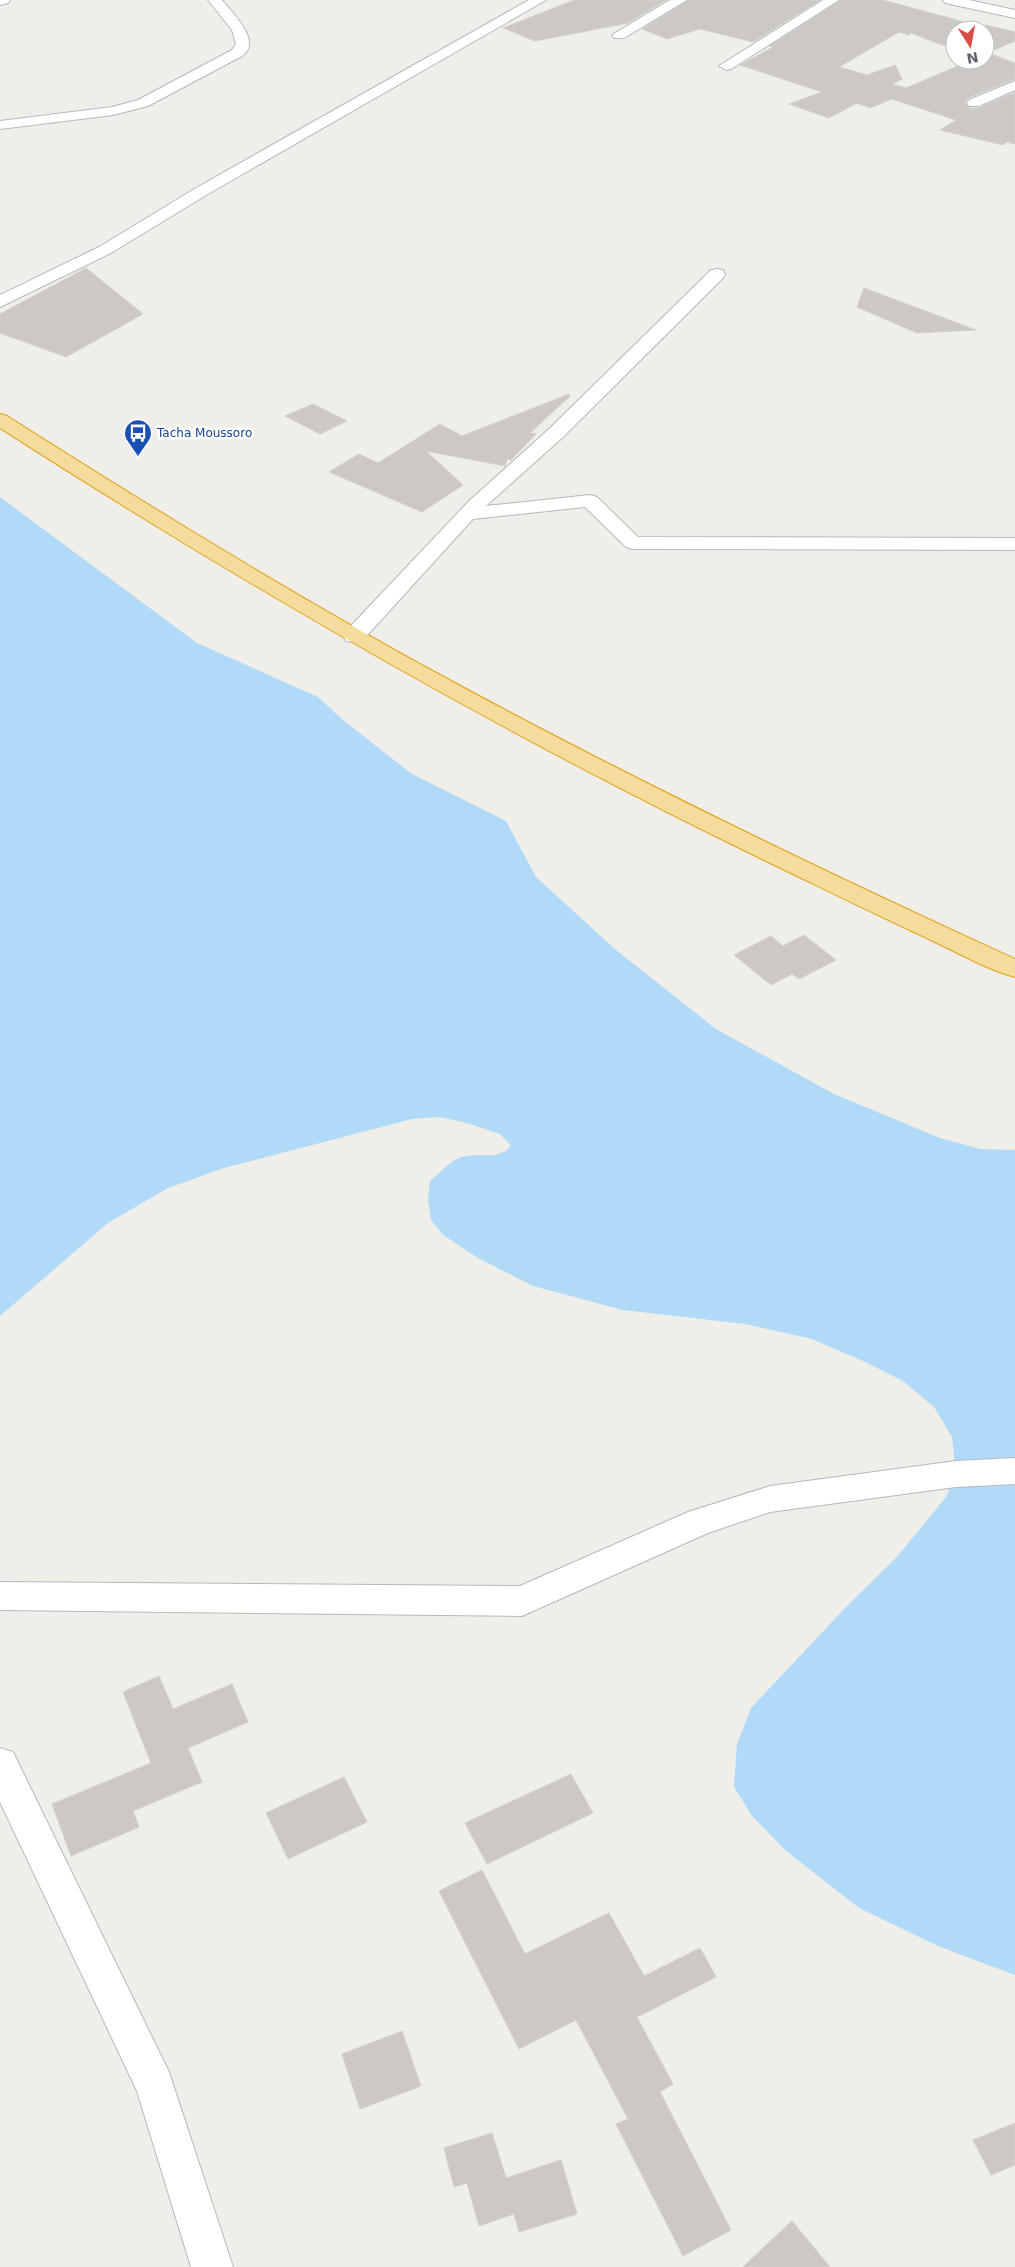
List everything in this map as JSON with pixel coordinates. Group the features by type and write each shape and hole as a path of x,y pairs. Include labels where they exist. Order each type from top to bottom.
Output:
{"highway":[{"path":"0,420 162,522 354,636 518,726 801,868 1015,969"}],"street":[{"path":"0,125 113,111 143,104 232,56 241,50 244,43 234,23 215,0"},
{"path":"0,302 106,250 202,191 538,0"},
{"path":"619,35 680,0"},
{"path":"726,66 832,0"},
{"path":"950,0 1011,11"},
{"path":"974,103 1015,85"},
{"path":"354,636 435,546 528,455 555,434 716,274"},
{"path":"468,514 590,501 633,543 1015,544"},
{"path":"0,1596 522,1601 699,1522 770,1500 956,1474 1015,1471"},
{"path":"0,1764 155,2086 212,2267"}],"water":[{"path":"0,497 197,643 318,697 343,720 412,774 506,821 536,877 616,950 716,1029 834,1094 940,1138 980,1149 1015,1150 1015,1975 938,1946 859,1908 785,1850 752,1816 734,1787 737,1744 751,1708 846,1607 897,1557 946,1497 956,1474 952,1437 934,1407 903,1381 812,1339 745,1324 623,1310 533,1286 478,1258 443,1235 431,1220 428,1200 430,1181 459,1158 473,1155 494,1155 501,1153 511,1145 500,1134 467,1123 440,1117 412,1119 224,1168 168,1188 108,1223 0,1316"}],"building":[{"path":"574,0 666,0 628,23 535,41 503,28"},
{"path":"689,0 820,0 753,42 700,29 667,39 642,29"},
{"path":"841,0 883,0 957,20 945,20 945,46 911,33 909,35 899,32 839,67 867,75 895,65 902,79 892,84 906,88 948,70 995,70 995,56 1015,63 1015,79 968,98 965,102 969,108 979,108 1015,92 1015,144 1007,142 1003,145 940,130 956,120 892,99 870,108 857,103 829,118 789,104 822,92 740,65 773,47 770,46"},
{"path":"995,27 1015,32 1015,41 995,50"},
{"path":"86,268 143,314 66,357 0,333 0,314"},
{"path":"864,288 976,330 917,333 857,307"},
{"path":"569,394 570,396 530,433 536,434 511,460 507,459 505,466 426,451 463,485 422,512 329,472 359,454 378,463 440,424 462,436"},
{"path":"313,404 347,421 320,434 285,416"},
{"path":"804,935 836,960 799,979 792,974 771,985 734,955 771,936 783,946"},
{"path":"159,1676 173,1709 232,1684 248,1722 188,1748 202,1782 133,1811 139,1827 71,1856 52,1804 151,1763 123,1692"},
{"path":"571,1774 593,1813 487,1864 465,1823"},
{"path":"344,1777 367,1822 288,1859 266,1813"},
{"path":"482,1870 525,1954 609,1913 644,1976 700,1948 716,1977 637,2017 673,2084 660,2092 731,2230 683,2256 616,2124 628,2119 576,2020 519,2049 439,1891"},
{"path":"402,2031 421,2086 360,2109 342,2054"},
{"path":"1015,2123 1015,2165 991,2175 973,2140"},
{"path":"492,2133 506,2178 561,2160 577,2214 519,2232 514,2214 479,2226 467,2183 454,2187 444,2148"},
{"path":"792,2221 830,2267 743,2267 765,2246"}],"place":[{"name":"Tacha Moussoro","path":"138,457"}]}
